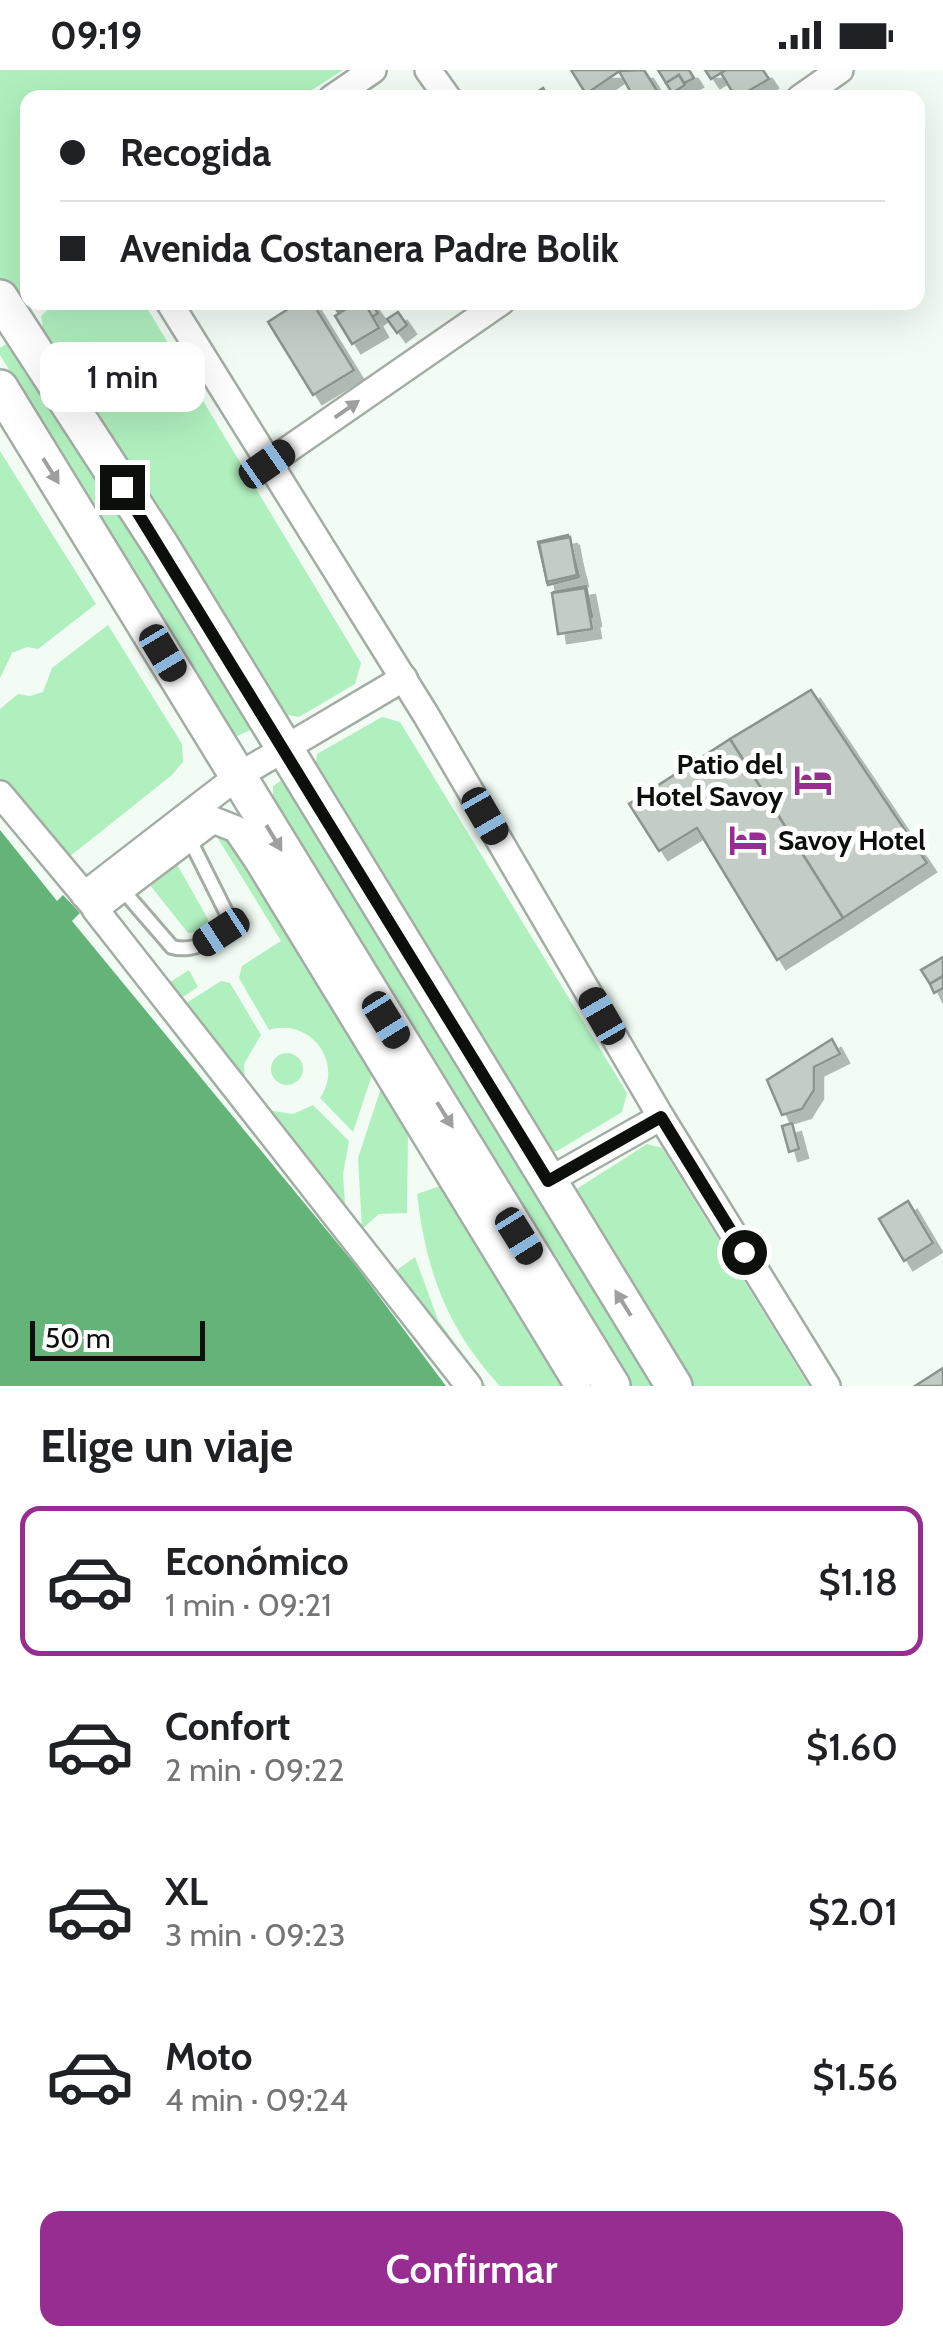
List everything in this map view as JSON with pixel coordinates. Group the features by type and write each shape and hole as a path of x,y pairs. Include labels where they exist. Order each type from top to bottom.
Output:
{"main road":[{"path":"9,308 161,546 674,1386"},
{"path":"0,388 612,1386"}],"street":[{"path":"344,90 373,70"},
{"path":"811,90 840,70"},
{"path":"174,310 404,678 661,1117 827,1386"},
{"path":"267,464 489,310"},
{"path":"84,902 184,829 238,776 404,678"},
{"path":"0,794 469,1386"},
{"path":"184,829 213,820 228,823 242,838 578,1386"},
{"path":"548,1181 661,1117"}],"lane":[{"path":"116,882 178,950 197,947 221,932 228,914 184,829"}],"shaded area":[{"path":"0,70 343,70 312,90 20,90 20,307 10,314 0,298"},
{"path":"47,310 148,310 361,663 355,684 299,717 282,714 43,330 41,316"},
{"path":"9,342 257,727 235,737 0,355 0,348"},
{"path":"0,451 96,604 38,649 27,647 12,653 0,678"},
{"path":"108,625 182,744 183,762 64,861 0,780 0,709 18,694 43,692 52,668"},
{"path":"382,717 400,722 627,1093 622,1112 557,1151 551,1151 315,769 317,754"},
{"path":"285,778 662,1386 630,1386 273,798 273,786"},
{"path":"220,825 375,1066 353,1132 320,1098 328,1070 319,1046 297,1030 269,1030 239,978 242,966 281,941 211,827"},
{"path":"0,830 57,901 63,895 80,913 72,921 357,1267 446,1386 0,1386"},
{"path":"174,859 209,921 199,932 188,933 146,880"},
{"path":"189,970 198,987 177,1001 164,986"},
{"path":"221,981 230,983 261,1035 244,1064 245,1082 180,1007"},
{"path":"287,1053 298,1058 303,1069 298,1080 287,1085 276,1080 271,1069 276,1058"},
{"path":"381,1088 408,1135 407,1213 379,1214 362,1229 358,1158"},
{"path":"313,1105 349,1141 343,1174 346,1220 267,1110 293,1114"},
{"path":"647,1144 662,1148 809,1386 688,1386 572,1192"},
{"path":"440,1186 564,1386 500,1386 466,1343 433,1274 421,1222 417,1194"},
{"path":"415,1257 438,1320 486,1386 477,1386 390,1275"}],"building":[{"path":"571,70 621,70 592,90 584,90"},
{"path":"644,70 657,90 630,90 619,71"},
{"path":"658,70 689,70 694,78 684,83 679,75 666,83"},
{"path":"705,70 726,70 711,79"},
{"path":"763,70 769,79 750,90 731,90 721,73"},
{"path":"679,75 685,85 670,90 666,83"},
{"path":"287,310 317,310 354,370 313,395 268,322"},
{"path":"344,310 369,310 379,328 352,344 335,316"},
{"path":"376,310 378,313 352,332 339,313"},
{"path":"398,312 407,325 397,333 387,319"},
{"path":"568,535 579,577 548,585 538,542"},
{"path":"570,537 577,575 547,582 539,543"},
{"path":"586,586 592,617 561,623 554,592"},
{"path":"585,588 592,629 558,634 552,593"},
{"name":"Patio del Hotel Savoy","path":"811,690 927,863 843,918 730,739"},
{"name":"Savoy Hotel","path":"730,739 843,918 777,960 697,828 659,851 629,804"},
{"path":"943,957 943,976 930,984 921,970"},
{"path":"943,976 943,988 934,993 930,984"},
{"path":"832,1039 840,1054 814,1067 814,1090 802,1109 782,1115 767,1080"},
{"path":"792,1123 799,1149 789,1152 782,1126"},
{"path":"908,1201 933,1243 904,1261 879,1219"},
{"path":"943,1368 943,1386 915,1386"}],"place":[{"name":"Patio del Hotel Savoy","path":"813,780"},
{"name":"Savoy Hotel","path":"748,840"}],"route":[{"path":"122,487 548,1181 661,1117 744,1252"}]}
